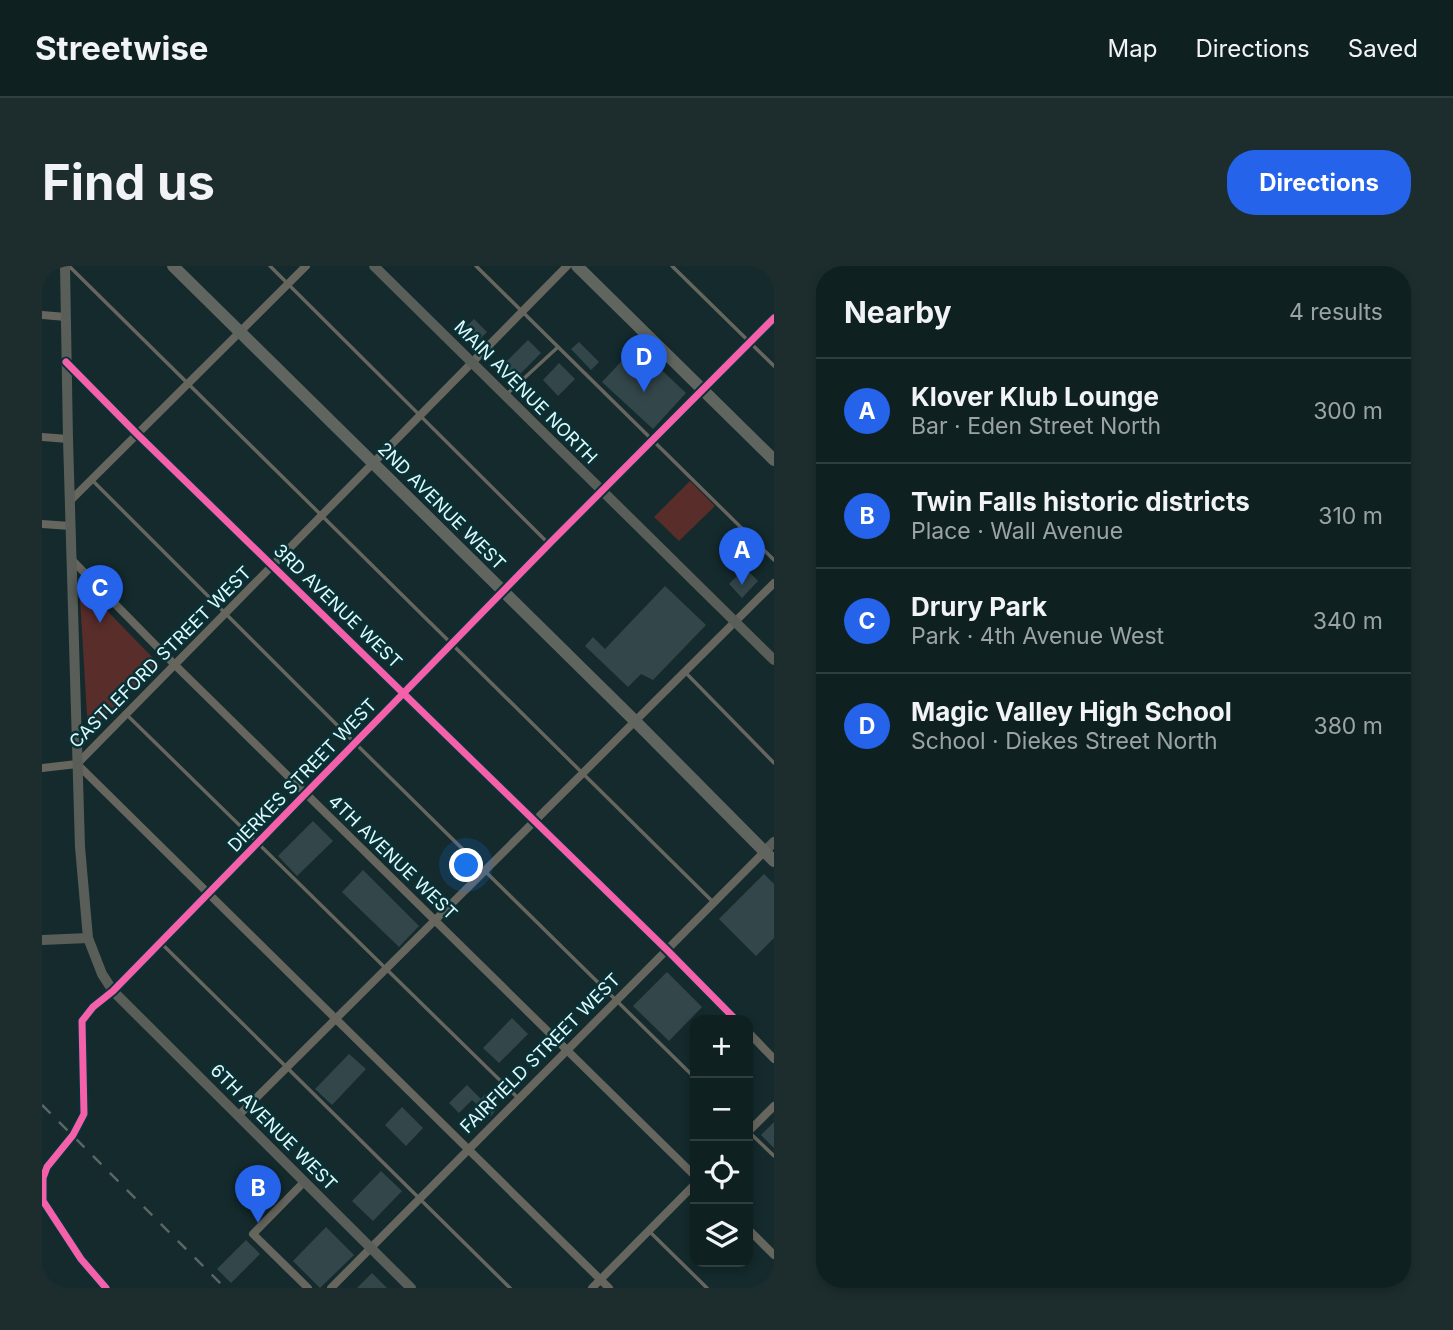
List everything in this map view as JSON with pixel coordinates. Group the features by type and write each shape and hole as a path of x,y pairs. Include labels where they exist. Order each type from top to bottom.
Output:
{"main road":[{"name":"6TH AVENUE WEST","path":"67,266 66,362 77,764 80,848 88,938 102,974 113,991 411,1288"},
{"name":"2ND AVENUE WEST","path":"173,266 769,856"},
{"name":"MAIN AVENUE NORTH","path":"374,266 774,660"},
{"path":"577,266 774,460"},
{"name":"FAIRFIELD STREET WEST","path":"769,856 774,842"},
{"path":"42,940 88,938"}],"street":[{"path":"70,502 306,266"},
{"name":"CASTLEFORD STREET WEST","path":"77,764 566,266"},
{"path":"42,315 66,317"},
{"name":"DIERKES STREET WEST","path":"106,1288 80,1259 43,1201 43,1178 47,1167 73,1135 84,1114 82,1021 774,318"},
{"name":"3RD AVENUE WEST","path":"66,362 731,1015"},
{"path":"42,437 68,439"},
{"path":"42,524 70,526"},
{"name":"4TH AVENUE WEST","path":"71,559 174,665 690,1172"},
{"path":"238,1116 774,583"},
{"path":"42,768 77,764 609,1288"},
{"name":"FAIRFIELD STREET WEST","path":"331,1288 714,902 769,856"},
{"path":"753,1037 774,1059"},
{"path":"753,1126 774,1106"},
{"path":"304,1182 253,1234 308,1288"},
{"path":"592,1288 690,1189"},
{"path":"753,1234 774,1255"}],"lane":[{"path":"67,266 714,902"},
{"path":"270,266 549,544"},
{"path":"476,266 774,560"},
{"path":"672,266 774,366"},
{"path":"506,396 558,347"},
{"path":"91,480 690,1073"},
{"path":"685,672 774,763"},
{"path":"126,714 519,1099"},
{"path":"161,943 510,1288"},
{"path":"753,1136 774,1156"},
{"path":"649,1231 707,1288"}],"shaded area":[{"path":"690,481 715,506 679,541 654,517"},
{"path":"79,582 159,664 88,732"}],"building":[{"path":"474,319 487,332 479,340 466,327"},
{"path":"528,340 541,353 516,378 503,365"},
{"path":"579,342 599,362 591,370 571,349"},
{"path":"632,350 649,365 652,361 686,393 653,429 602,382"},
{"path":"559,363 575,379 558,396 543,380"},
{"path":"745,568 758,581 742,598 729,584"},
{"path":"665,586 706,625 653,680 641,674 628,687 585,646 593,637 605,649"},
{"path":"313,821 333,841 297,876 278,856"},
{"path":"363,870 419,926 399,947 342,892"},
{"path":"764,874 774,884 774,938 756,956 719,919"},
{"path":"667,972 702,1007 694,1015 690,1015 690,1019 669,1041 633,1006"},
{"path":"512,1018 528,1034 499,1063 483,1048"},
{"path":"349,1054 366,1069 332,1105 315,1089"},
{"path":"467,1085 481,1099 485,1094 499,1106 491,1116 472,1100 459,1113 449,1103"},
{"path":"402,1107 423,1128 406,1146 385,1125"},
{"path":"774,1122 774,1148 761,1135"},
{"path":"381,1171 402,1191 373,1221 352,1201"},
{"path":"326,1227 354,1255 320,1288 293,1261"},
{"path":"246,1240 260,1254 231,1283 217,1269"},
{"path":"372,1273 387,1288 357,1288"}],"railway":[{"path":"42,1105 225,1288"}],"cycle path":[{"path":"106,1288 81,1259 43,1201 43,1178 47,1167 73,1135 84,1114 82,1021 774,318"},
{"path":"66,362 731,1015"}],"place":[{"name":"Magic Valley High School","path":"644,392"},
{"name":"Klover Klub Lounge","path":"742,585"},
{"name":"Drury Park","path":"100,623"},
{"name":"Twin Falls historic districts","path":"258,1223"}]}
